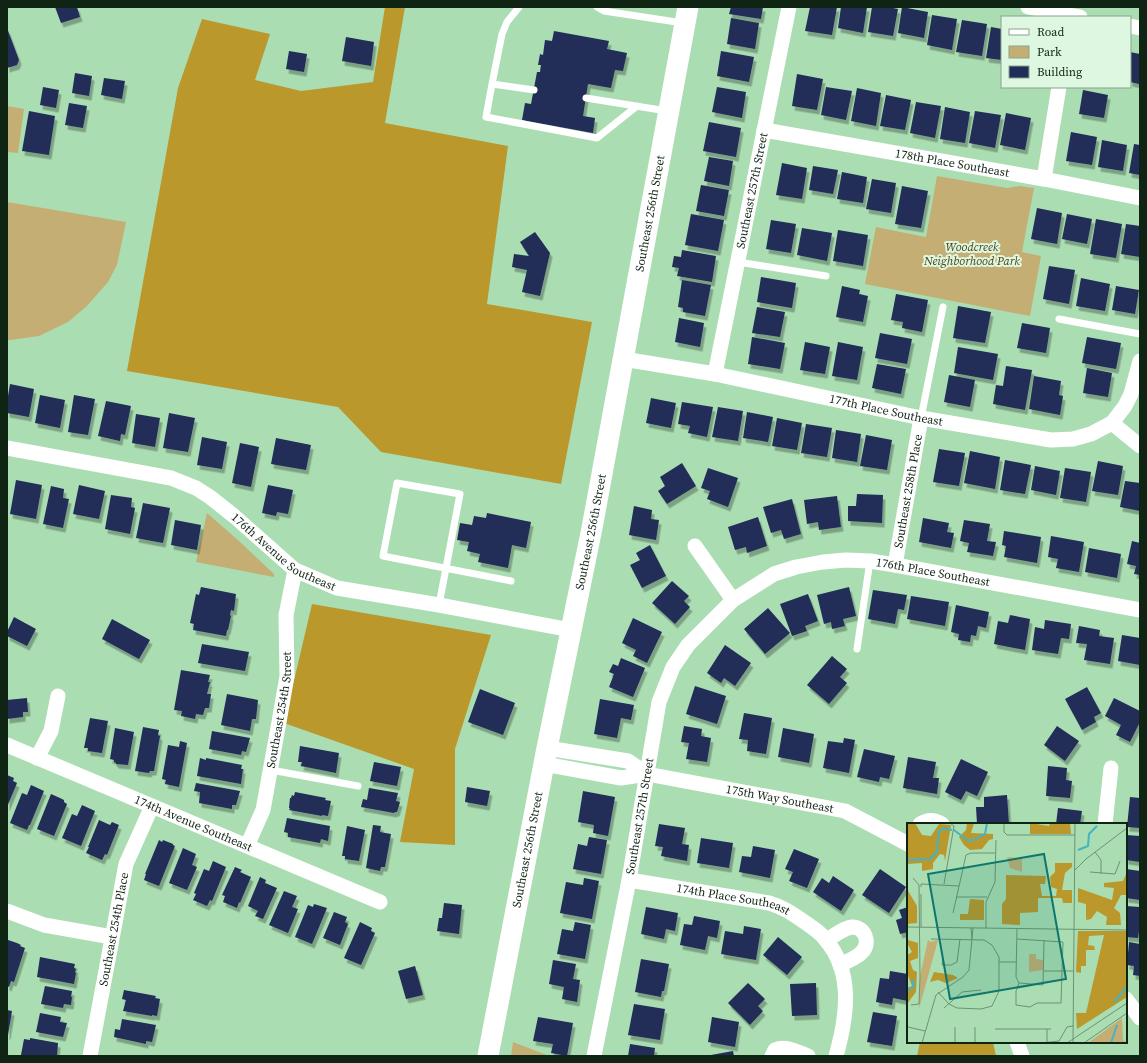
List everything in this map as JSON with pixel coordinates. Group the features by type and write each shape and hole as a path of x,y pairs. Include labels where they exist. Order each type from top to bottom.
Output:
{"main road":[{"name":"Southeast 256th Street","path":"488,1056 592,528 686,15"}],"street":[{"name":"Southeast 257th Street","path":"715,374 789,7"},
{"path":"1028,7 1074,14"},
{"path":"1044,179 1059,88"},
{"name":"178th Place Southeast","path":"764,130 1044,179 1140,198"},
{"name":"177th Place Southeast","path":"623,359 715,374 921,418 1051,440 1073,439 1091,434 1112,424"},
{"path":"1140,361 1128,400 1112,424 1140,446"},
{"name":"Southeast 258th Place","path":"895,564 921,418"},
{"name":"176th Avenue Southeast","path":"7,448 171,478 196,488 234,516 295,570 337,588 439,605 571,630"},
{"path":"695,546 733,600"},
{"name":"176th Place Southeast","path":"733,600 774,574 796,567 823,562 846,560 895,564 1140,610"},
{"name":"Southeast 254th Street","path":"247,846 263,810 287,676 286,615 295,570"},
{"name":"Southeast 257th Street","path":"594,1056 629,880 659,702 673,667 688,645 733,600"},
{"path":"37,758 50,731 58,696"},
{"name":"174th Avenue Southeast","path":"7,745 380,902"},
{"name":"175th Way Southeast","path":"546,756 628,761 647,774 845,811 907,842"},
{"path":"1105,823 1111,768"},
{"name":"Southeast 254th Place","path":"90,1056 126,864 152,806"},
{"path":"922,823 931,820 940,823"},
{"name":"174th Place Southeast","path":"629,880 769,903 782,907 824,937 834,950 845,983 846,1000 844,1019 836,1056"},
{"path":"7,911 44,925 112,937"},
{"path":"827,940 851,927 864,933 867,943 863,952 840,965"},
{"path":"1127,999 1140,1018"},
{"path":"1017,1043 1022,1056"},
{"path":"772,1056 775,1050 780,1047 788,1048 808,1056"}],"lane":[{"path":"519,7 507,22 502,34 486,117 597,138 637,106"},
{"path":"597,7 604,11 617,10 686,15"},
{"path":"492,84 534,90"},
{"path":"586,98 669,111"},
{"path":"738,262 826,276"},
{"path":"921,418 943,307"},
{"path":"1059,319 1140,334"},
{"path":"439,605 446,568 460,494 397,482 383,556 446,568 511,581"},
{"path":"858,649 870,561"},
{"path":"270,770 358,786"}],"green space":[{"path":"7,106 24,109 18,153 7,152"},
{"name":"Woodcreek Neighborhood Park","path":"937,176 1007,188 1019,186 1034,188 1022,252 1041,256 1030,316 865,284 876,227 926,237"},
{"path":"7,202 126,222 117,265 108,282 87,306 68,322 39,336 11,340 7,340"},
{"path":"207,513 274,574 274,577 196,562"},
{"path":"513,1042 549,1056 511,1056"}],"shaded area":[{"path":"385,7 405,7 385,123 508,146 487,304 592,322 561,484 381,452 338,407 127,371 178,88 202,19 270,34 255,80 301,91 373,82"},
{"path":"312,604 491,635 455,749 455,845 400,842 414,769 284,723"},
{"path":"920,1043 993,1043 996,1056 917,1056"}],"building":[{"path":"55,7 77,7 80,17 61,23"},
{"path":"731,7 763,7 761,19 729,14"},
{"path":"810,7 837,7 832,35 805,31"},
{"path":"841,7 867,7 863,33 838,28"},
{"path":"872,7 888,7 898,9 893,36 868,32"},
{"path":"902,7 928,12 924,38 898,33"},
{"path":"932,15 957,19 952,50 927,45"},
{"path":"731,18 759,23 755,49 727,44"},
{"path":"962,20 987,24 982,56 956,52"},
{"path":"991,27 1001,29 1001,60 986,58"},
{"path":"7,28 19,60 17,65 7,68"},
{"path":"554,31 609,41 607,49 627,53 623,71 615,70 611,88 588,84 583,116 595,118 593,133 522,120 525,103 531,104 537,72 540,72 541,65 538,65 540,54 543,55 545,40 552,41"},
{"path":"346,37 374,42 371,66 342,61"},
{"path":"289,51 307,54 304,72 286,69"},
{"path":"721,51 754,57 749,82 717,76"},
{"path":"1131,52 1140,54 1139,84 1131,82"},
{"path":"75,73 92,76 89,96 72,93"},
{"path":"797,74 823,79 817,110 792,106"},
{"path":"104,78 125,81 122,99 101,95"},
{"path":"43,87 59,90 56,108 40,105"},
{"path":"717,87 746,92 742,118 712,112"},
{"path":"826,87 852,91 846,120 821,115"},
{"path":"857,88 881,93 876,126 851,121"},
{"path":"1083,90 1108,95 1104,118 1079,114"},
{"path":"886,95 911,100 905,130 880,126"},
{"path":"916,102 941,106 935,138 910,133"},
{"path":"69,103 87,106 83,128 65,125"},
{"path":"945,107 970,112 965,143 940,139"},
{"path":"29,111 55,116 49,155 22,151"},
{"path":"975,111 1001,115 995,148 969,143"},
{"path":"1006,113 1031,118 1025,150 1000,145"},
{"path":"709,122 741,128 736,157 703,151"},
{"path":"1071,132 1097,137 1092,165 1066,161"},
{"path":"1102,140 1127,145 1123,171 1098,167"},
{"path":"1134,144 1140,145 1140,175 1129,173"},
{"path":"709,157 733,161 729,186 704,181"},
{"path":"782,163 807,168 802,199 776,195"},
{"path":"813,166 838,170 833,194 809,190"},
{"path":"842,172 867,177 863,203 837,199"},
{"path":"872,179 896,183 891,213 866,209"},
{"path":"701,185 729,190 724,216 696,211"},
{"path":"902,186 928,191 921,228 895,224"},
{"path":"1037,208 1062,213 1057,244 1031,239"},
{"path":"691,214 724,220 718,251 685,245"},
{"path":"1067,214 1092,219 1087,244 1062,239"},
{"path":"1096,219 1122,224 1116,258 1090,254"},
{"path":"771,220 796,224 791,253 766,249"},
{"path":"1126,224 1140,226 1140,257 1121,254"},
{"path":"802,228 832,233 827,261 797,255"},
{"path":"838,230 868,235 863,266 833,261"},
{"path":"535,232 550,253 540,296 522,292 527,270 512,267 514,254 529,256 520,242"},
{"path":"682,250 716,256 712,282 677,276 679,268 672,267 674,256 681,257"},
{"path":"1049,266 1075,270 1069,304 1043,299"},
{"path":"761,277 796,283 792,308 757,302"},
{"path":"1081,278 1110,284 1105,311 1076,306"},
{"path":"682,280 711,285 705,316 683,312 683,308 678,307"},
{"path":"842,286 860,290 859,294 868,296 863,322 836,317"},
{"path":"1116,286 1139,290 1135,314 1112,310"},
{"path":"896,294 928,300 922,332 902,328 903,322 891,320"},
{"path":"958,306 991,312 985,343 953,338"},
{"path":"757,307 785,312 780,337 752,333"},
{"path":"679,318 704,323 700,347 675,342"},
{"path":"1022,323 1050,328 1046,353 1017,348"},
{"path":"880,333 912,339 907,364 875,358"},
{"path":"752,337 785,343 780,369 748,364"},
{"path":"1087,337 1121,343 1116,369 1082,363"},
{"path":"805,342 830,347 825,374 800,370"},
{"path":"838,342 863,347 857,380 832,376"},
{"path":"958,347 998,354 993,380 954,373"},
{"path":"877,364 906,369 901,394 872,388"},
{"path":"1006,366 1032,370 1025,410 993,404 996,385 1003,386"},
{"path":"1087,368 1112,373 1108,397 1083,393"},
{"path":"949,375 975,380 970,407 944,402"},
{"path":"1034,376 1061,381 1059,395 1063,396 1060,415 1029,409"},
{"path":"10,384 34,389 29,417 7,413"},
{"path":"40,395 65,400 60,428 35,423"},
{"path":"74,395 95,399 88,435 68,432"},
{"path":"651,398 676,403 671,428 646,423"},
{"path":"106,401 131,406 125,435 121,434 120,441 98,436"},
{"path":"682,402 713,407 707,437 688,433 690,426 678,424"},
{"path":"718,407 743,411 738,441 712,437"},
{"path":"747,412 773,417 768,442 743,438"},
{"path":"169,413 195,418 188,452 163,448"},
{"path":"136,414 160,418 155,447 132,443"},
{"path":"777,418 802,423 797,450 772,446"},
{"path":"806,424 832,428 827,457 801,453"},
{"path":"836,430 861,434 857,462 832,458"},
{"path":"866,435 892,440 887,470 860,466"},
{"path":"202,437 227,442 222,469 197,465"},
{"path":"276,438 311,445 306,470 271,464"},
{"path":"240,443 259,447 251,487 232,483"},
{"path":"939,449 965,453 959,486 933,482"},
{"path":"970,451 1000,457 995,489 964,483"},
{"path":"1005,460 1031,465 1025,494 1000,490"},
{"path":"1098,461 1123,466 1118,495 1092,491"},
{"path":"682,463 696,486 667,504 658,491 665,486 660,477"},
{"path":"1035,466 1060,471 1056,495 1031,490"},
{"path":"708,468 738,478 728,507 707,499 710,491 701,488"},
{"path":"1065,468 1091,472 1086,502 1060,498"},
{"path":"16,480 42,485 36,519 10,514"},
{"path":"1125,481 1140,483 1140,511 1120,507"},
{"path":"79,485 105,491 99,519 73,514"},
{"path":"268,485 293,490 288,514 277,512 276,516 262,513"},
{"path":"51,486 64,489 63,498 69,499 63,528 43,524"},
{"path":"857,494 883,495 882,523 848,521 848,506 856,506"},
{"path":"111,495 132,498 131,507 135,508 130,534 105,529"},
{"path":"837,496 841,527 819,530 818,522 807,524 804,500"},
{"path":"792,499 801,534 784,539 781,530 771,533 763,507"},
{"path":"143,503 170,508 163,543 136,538"},
{"path":"634,506 652,510 651,519 659,520 656,540 629,535"},
{"path":"487,513 531,522 526,548 512,545 508,568 478,562 480,554 467,551 469,542 457,540 460,523 472,525 474,516 486,518"},
{"path":"758,517 767,546 747,553 746,547 735,550 728,527"},
{"path":"923,518 949,523 947,532 954,533 951,548 919,542"},
{"path":"175,520 201,525 197,550 171,545"},
{"path":"964,520 990,524 987,541 996,542 993,556 967,552 969,543 960,541"},
{"path":"1004,531 1041,537 1037,563 1004,557 1006,546 1002,545"},
{"path":"1051,536 1084,542 1079,572 1056,568 1058,559 1048,557"},
{"path":"1132,541 1140,543 1140,575 1134,574 1136,566 1127,564"},
{"path":"650,545 666,576 642,588 630,565 640,560 636,553"},
{"path":"1089,548 1121,554 1117,578 1085,572"},
{"path":"672,581 689,596 684,601 690,607 675,624 652,603"},
{"path":"201,587 236,594 234,611 231,610 226,636 193,630 194,624 190,623 196,594 199,595"},
{"path":"849,587 856,616 843,619 845,626 832,629 831,622 824,624 817,595"},
{"path":"873,590 907,595 904,610 898,609 895,624 868,619"},
{"path":"808,594 818,621 805,626 807,631 792,636 780,604"},
{"path":"911,596 949,602 945,626 907,619"},
{"path":"956,605 989,612 986,628 978,626 976,636 971,635 970,642 958,640 959,634 951,632"},
{"path":"768,608 790,633 765,654 744,629"},
{"path":"1010,615 1030,619 1025,650 994,644 998,621 1008,623"},
{"path":"14,617 36,629 27,646 7,636 7,632"},
{"path":"633,618 662,632 647,663 633,656 636,650 622,643"},
{"path":"112,619 150,640 139,659 102,639"},
{"path":"1045,620 1071,624 1069,639 1061,638 1058,654 1032,650 1035,627 1044,629"},
{"path":"1079,626 1100,630 1099,636 1114,638 1110,664 1084,660 1087,644 1076,643"},
{"path":"1122,635 1140,638 1140,665 1118,661"},
{"path":"202,644 249,652 245,671 198,663"},
{"path":"725,645 751,663 735,686 724,678 721,683 707,673"},
{"path":"832,656 847,669 840,677 847,683 829,704 807,685"},
{"path":"621,658 645,668 633,697 609,687 614,674 609,672 613,664 618,666"},
{"path":"181,670 210,675 207,694 211,694 209,708 205,708 203,715 196,714 195,719 181,716 182,711 174,710"},
{"path":"695,686 726,696 717,724 686,714"},
{"path":"1087,687 1101,713 1094,717 1096,722 1082,730 1065,699"},
{"path":"480,689 515,703 503,735 468,722"},
{"path":"227,694 258,700 256,719 252,719 250,731 221,725"},
{"path":"27,698 28,712 23,712 23,717 7,719 7,700"},
{"path":"1114,698 1140,711 1140,722 1130,742 1116,735 1121,725 1105,716"},
{"path":"600,699 634,705 631,720 621,718 617,738 594,734"},
{"path":"744,713 772,718 766,754 747,751 748,740 739,739"},
{"path":"90,718 108,721 102,753 88,751 88,748 84,748"},
{"path":"684,726 702,729 701,736 711,738 707,762 686,759 689,743 681,742"},
{"path":"1057,726 1079,741 1065,761 1044,745"},
{"path":"143,727 159,730 158,735 160,736 154,771 150,771 149,773 135,771"},
{"path":"115,728 134,732 128,765 116,764 114,760 110,759"},
{"path":"783,728 814,734 809,763 778,757"},
{"path":"212,731 250,738 246,752 242,751 241,755 209,749"},
{"path":"844,738 855,740 849,773 823,768 828,741 843,743"},
{"path":"180,741 187,743 179,787 165,784 166,780 162,779 168,745 179,747"},
{"path":"300,746 339,753 336,773 301,766 302,762 298,762"},
{"path":"864,749 895,756 889,779 880,777 879,782 857,777"},
{"path":"908,757 936,762 933,778 939,778 937,794 903,788"},
{"path":"200,758 242,765 241,769 243,769 241,784 197,776"},
{"path":"961,759 988,772 977,796 966,791 961,800 945,792"},
{"path":"374,762 401,767 397,786 370,781"},
{"path":"1048,766 1067,768 1066,780 1072,781 1070,798 1046,796"},
{"path":"7,775 14,778 13,781 17,783 7,807"},
{"path":"196,783 240,791 236,805 232,805 232,809 199,803 200,792 194,791"},
{"path":"31,785 44,791 27,830 10,823 22,793 27,795"},
{"path":"467,787 490,791 487,806 465,802"},
{"path":"369,788 398,793 396,801 400,802 397,812 394,813 361,807 363,799 367,800"},
{"path":"583,791 615,797 608,836 593,833 594,825 578,822"},
{"path":"295,792 326,798 325,800 331,801 328,816 289,810 290,798 292,795 294,796"},
{"path":"51,794 64,800 67,804 54,836 37,829"},
{"path":"1007,795 1009,823 977,823 976,807 984,807 984,797"},
{"path":"1130,797 1140,798 1140,828 1127,827"},
{"path":"82,805 95,811 81,846 62,838 72,814 77,816"},
{"path":"1058,808 1082,811 1080,823 1056,823"},
{"path":"287,818 330,826 328,841 321,839 320,843 288,837 288,833 284,832"},
{"path":"99,820 110,825 112,822 119,825 107,855 105,854 102,860 86,853"},
{"path":"659,824 685,828 682,844 689,845 687,861 661,856 663,847 655,846"},
{"path":"373,825 381,826 380,832 391,834 385,867 381,867 380,871 366,868"},
{"path":"347,826 365,830 359,861 345,859 345,856 342,856"},
{"path":"1127,835 1140,836 1140,862 1127,860"},
{"path":"589,837 607,840 601,874 573,869 578,844 587,846"},
{"path":"701,838 733,843 729,868 697,863"},
{"path":"159,840 162,842 163,840 175,846 159,886 144,880"},
{"path":"753,846 775,850 770,878 739,872 742,856 751,857"},
{"path":"183,848 196,854 192,865 197,867 187,890 169,883"},
{"path":"794,849 819,859 807,888 789,881 793,872 785,869"},
{"path":"213,861 226,867 212,901 210,900 207,906 193,900 196,894 194,893 204,869 209,871"},
{"path":"235,867 242,870 240,872 251,877 237,908 223,902 225,896 222,895"},
{"path":"880,869 906,887 889,913 862,895"},
{"path":"1127,869 1140,871 1140,900 1127,898"},
{"path":"833,876 854,890 841,911 813,892 822,878 829,883"},
{"path":"260,877 266,880 265,883 277,888 263,919 255,916 258,911 248,906"},
{"path":"584,878 599,881 592,919 560,913 566,882 583,885"},
{"path":"284,891 297,896 292,907 298,909 288,933 269,925"},
{"path":"444,903 462,905 459,934 437,931 439,918 442,918"},
{"path":"314,904 327,908 312,944 295,937 308,905 313,907"},
{"path":"1127,906 1140,907 1140,931 1138,938 1127,937"},
{"path":"646,907 678,913 675,931 666,929 664,939 641,934"},
{"path":"907,907 907,932 900,934 896,920 902,918 899,910"},
{"path":"334,912 347,917 345,922 348,924 340,945 323,938"},
{"path":"694,916 720,921 717,938 708,936 705,950 680,945 684,924 692,925"},
{"path":"360,922 372,928 371,931 375,933 361,965 344,958"},
{"path":"575,922 591,925 585,959 557,954 562,929 573,931"},
{"path":"744,926 761,929 756,960 721,954 725,931 743,934"},
{"path":"778,937 802,957 787,975 763,955"},
{"path":"8,940 25,948 14,982 11,981 9,987 7,986"},
{"path":"1129,942 1140,944 1140,976 1133,975 1134,966 1127,965"},
{"path":"40,957 75,964 74,968 76,969 76,973 74,984 37,977"},
{"path":"641,959 669,964 664,991 662,991 661,997 635,992"},
{"path":"553,960 576,964 573,979 580,980 577,1002 562,999 564,987 549,984"},
{"path":"415,966 423,995 406,999 398,971"},
{"path":"890,971 907,974 907,1001 893,998 892,1005 876,1002 880,978 889,979"},
{"path":"748,983 765,999 758,1006 763,1011 750,1025 728,1003"},
{"path":"816,983 817,1015 792,1016 790,984"},
{"path":"45,986 72,991 71,1005 64,1004 63,1008 41,1004"},
{"path":"124,990 156,996 155,998 160,999 157,1016 123,1011 126,1000 122,999"},
{"path":"634,1004 665,1009 660,1040 628,1035"},
{"path":"7,1010 12,1011 8,1035 7,1035"},
{"path":"873,1012 897,1016 892,1046 867,1042"},
{"path":"40,1013 61,1017 60,1022 67,1023 63,1037 36,1032"},
{"path":"538,1017 573,1023 567,1056 551,1053 553,1044 533,1041"},
{"path":"712,1017 739,1022 735,1047 708,1042"},
{"path":"122,1019 156,1025 152,1042 146,1041 146,1044 114,1037 115,1029 120,1030"},
{"path":"30,1038 58,1043 57,1056 21,1055 24,1039 30,1040"},
{"path":"630,1044 655,1048 654,1056 628,1056"},
{"path":"733,1051 734,1056 711,1056 711,1055"}]}
